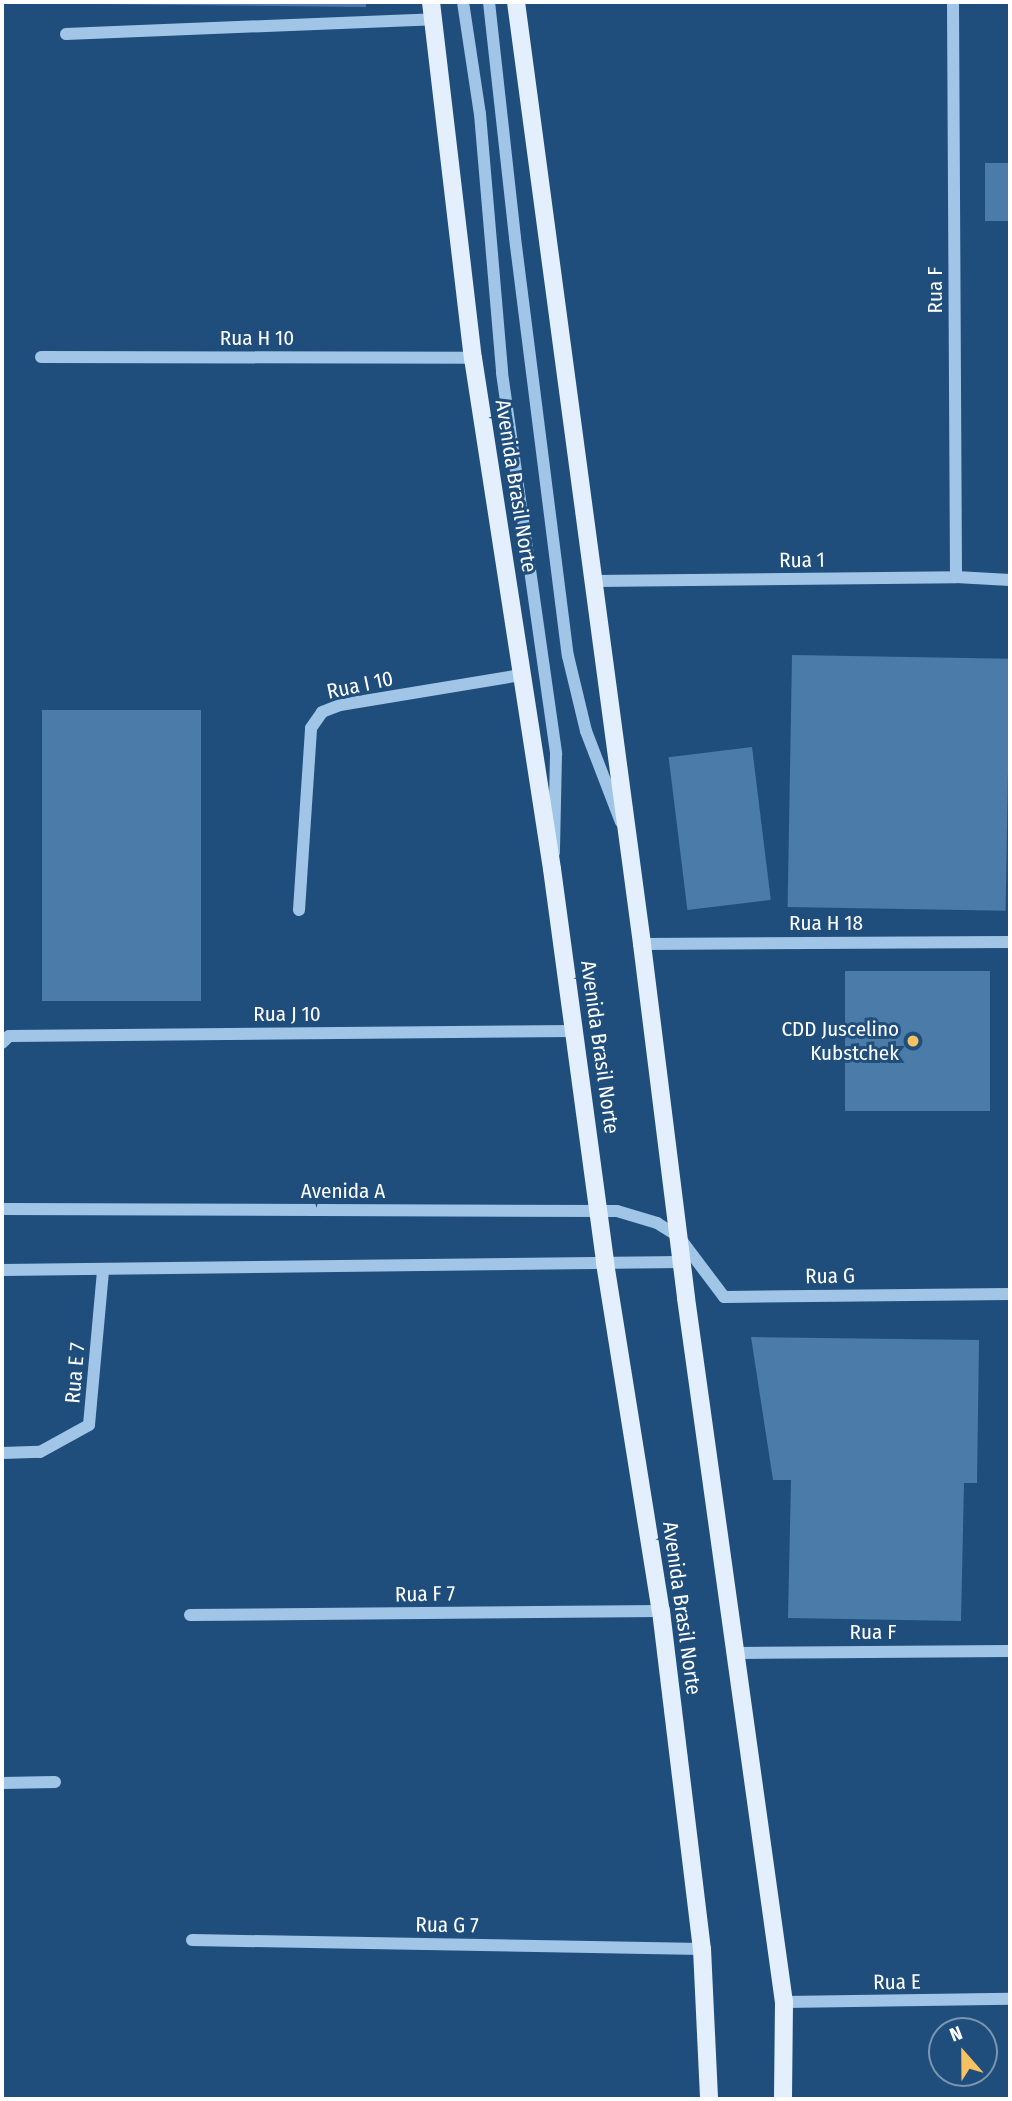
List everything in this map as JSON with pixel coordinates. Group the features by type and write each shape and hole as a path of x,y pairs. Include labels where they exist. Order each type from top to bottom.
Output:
{"main road":[{"path":"516,2 642,944 681,1262 784,2002 783,2099"},
{"name":"Avenida Brasil Norte","path":"433,10 473,358 552,869 605,1262 661,1611 702,1949 709,2099"}],"street":[{"path":"463,2 480,114 502,373 556,754 557,807 552,869"},
{"path":"489,2 515,238 568,656 597,765 628,838"},
{"name":"Rua F","path":"953,2 956,577"},
{"path":"66,34 433,10"},
{"name":"Rua H 10","path":"41,357 473,358"},
{"name":"Rua 1","path":"594,581 956,577 1010,580"},
{"name":"Rua I 10","path":"299,909 311,728 322,712 340,705 522,675"},
{"name":"Rua H 18","path":"642,944 1010,942"},
{"name":"Rua J 10","path":"2,1043 9,1036 575,1031"},
{"name":"Avenida A","path":"2,1209 599,1210 617,1211 657,1223 679,1237"},
{"name":"Rua G","path":"679,1237 724,1297 1010,1294"},
{"path":"2,1270 103,1271 681,1262"},
{"name":"Rua E 7","path":"2,1453 40,1452 89,1425 103,1271"},
{"name":"Rua F 7","path":"190,1615 661,1611"},
{"name":"Rua F","path":"736,1653 1010,1651"},
{"path":"2,1783 55,1782"},
{"name":"Rua G 7","path":"192,1940 702,1949"},
{"name":"Rua E","path":"784,2002 1010,1999"}],"building":[{"path":"366,2 366,7 97,4"},
{"path":"985,163 1010,163 1010,221 985,221"},
{"path":"792,655 1010,659 1006,911 788,907"},
{"path":"42,710 201,710 201,1001 42,1001"},
{"path":"752,747 771,900 687,910 669,757"},
{"path":"845,971 990,971 990,1111 845,1111"},
{"path":"751,1337 979,1340 977,1483 964,1483 961,1621 788,1618 791,1480 773,1480"}],"place":[{"name":"CDD Juscelino Kubstchek","path":"913,1041"}]}
